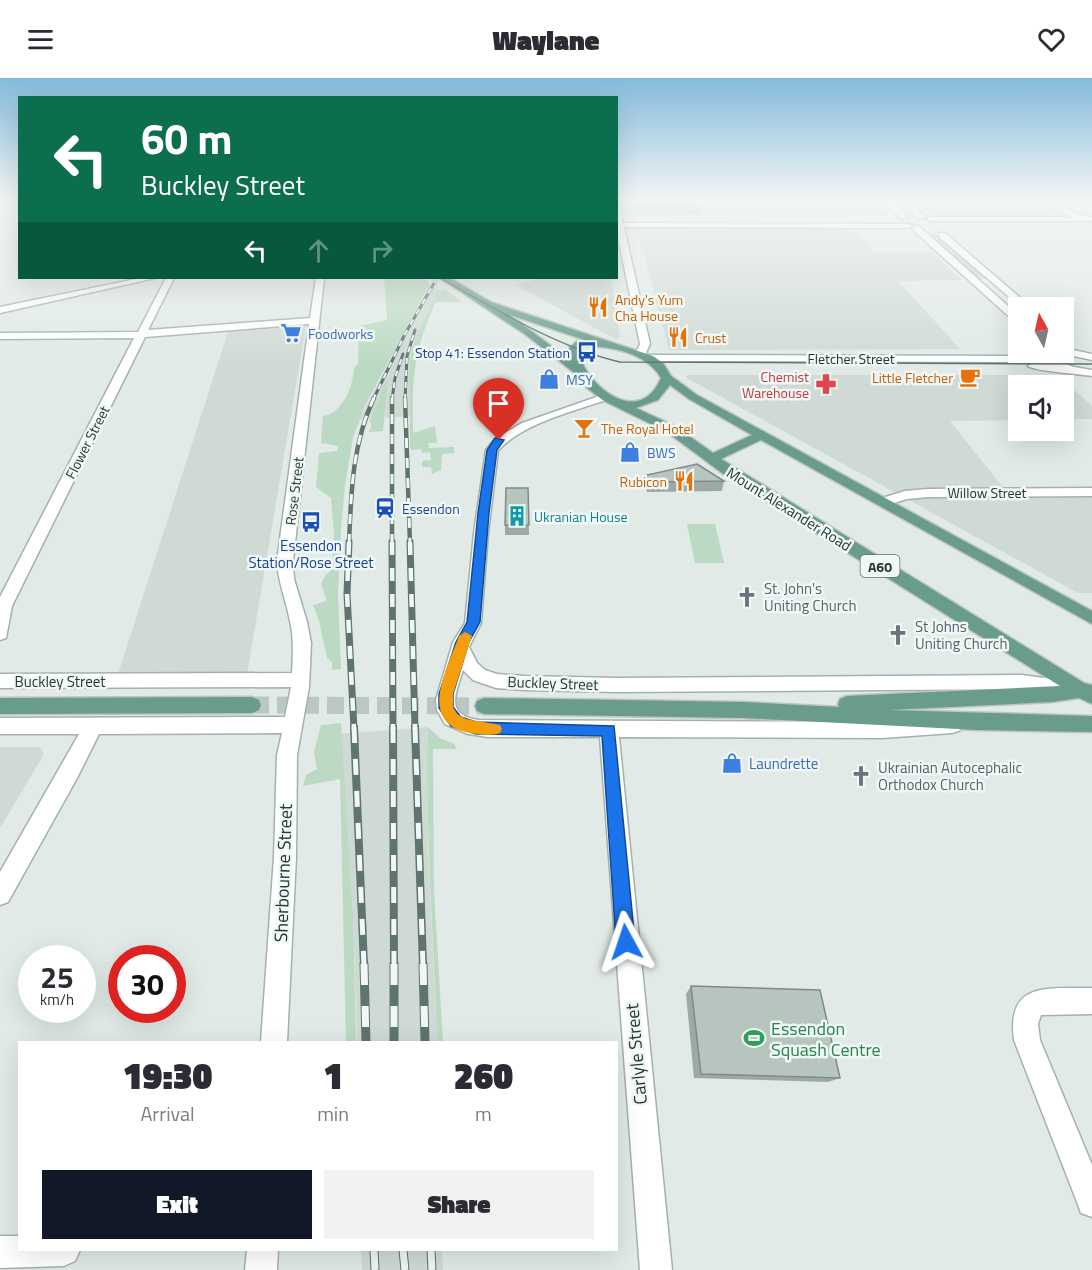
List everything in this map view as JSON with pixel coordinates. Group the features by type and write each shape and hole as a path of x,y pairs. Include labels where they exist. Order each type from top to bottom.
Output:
{"main road":[{"name":"A60","path":"446,279 491,305 550,347 607,398"},
{"name":"A60","path":"491,305 644,356 687,394 1092,618"},
{"name":"A60","path":"585,379 575,362 573,349 584,342 604,343"},
{"path":"607,398 624,404 645,403 658,396 665,374"},
{"name":"Mount Alexander Road","path":"607,398 671,429 711,459 1088,692"},
{"path":"711,459 762,435"},
{"name":"Buckley Street","path":"743,710 1088,692"},
{"name":"Buckley Street","path":"0,706 252,705"},
{"name":"Buckley Street","path":"484,706 743,710 978,722 1092,724"}],"street":[{"path":"625,256 645,344 644,356"},
{"path":"945,256 1008,311"},
{"path":"970,256 1016,297"},
{"path":"2,310 146,279"},
{"name":"Flower Street","path":"0,634 2,610 170,279"},
{"name":"Rose Street","path":"297,703 301,632 286,579 285,561 320,279"},
{"path":"0,336 142,335 314,321"},
{"path":"1074,345 1089,356"},
{"name":"Fletcher Street","path":"1074,355 1089,356"},
{"name":"Fletcher Street","path":"644,356 1008,358"},
{"path":"1057,363 1092,386"},
{"name":"Fletcher Street","path":"665,374 695,366 1001,366 1067,369 1092,373"},
{"path":"462,650 462,642 473,622 481,533 492,450 513,431 607,398"},
{"name":"Willow Street","path":"884,502 905,495 936,492 1092,492"},
{"name":"Buckley Street","path":"462,650 470,667 479,675 506,682 617,685 1022,682 1088,692"},
{"name":"Buckley Street","path":"462,650 445,702 448,713 459,723 481,729 882,730 978,722"},
{"name":"Buckley Street","path":"0,681 300,680"},
{"name":"Sherbourne Street","path":"274,1041 285,857 287,755 297,703"},
{"path":"0,726 291,725"},
{"path":"0,894 70,772 93,726"},
{"name":"Carlyle Street","path":"609,730 618,855 656,1270"},
{"path":"1092,1001 1036,1002 1029,1007 1024,1020 1027,1040 1092,1202"},
{"path":"0,1252 32,1251"},
{"path":"261,1270 263,1251"}],"shaded area":[{"path":"644,256 936,256 962,280 898,281 960,349 669,350"},
{"path":"538,279 611,279 620,338 615,339 516,285"},
{"path":"429,285 438,290 416,336 411,353 410,416 385,418 388,383 385,382 370,419 359,420"},
{"path":"306,326 247,674 118,674 228,332"},
{"path":"687,375 1008,375 1008,420 950,421 1006,491 1092,492 1092,593 1078,593 685,377"},
{"path":"1074,390 1092,406 1092,419 1074,419"},
{"path":"428,727 428,846 437,1041 357,1041 353,914 341,734"},
{"path":"0,747 40,747 44,754 0,828"},
{"path":"361,1251 442,1251 443,1270 362,1270"}],"green space":[{"path":"951,256 963,256 988,278 973,275"},
{"path":"384,279 424,279 430,283 365,406 353,438 341,529 338,596 341,669 332,670 332,662 327,658 313,605 327,601 321,584 332,569 334,535 331,498 316,487 319,453 337,451 338,446 321,443 323,416 336,410 346,398 352,383 354,368 358,364 359,326 387,320"},
{"path":"444,289 462,302 436,302 418,351 413,397 413,433 435,426 437,443 428,443 429,448 454,447 454,453 442,454 441,470 432,474 431,467 422,467 422,461 431,460 430,452 422,453 421,449 411,450 410,447 409,373 416,336 438,290 443,292"},
{"path":"385,382 388,382 383,431 369,432 372,423 369,422"},
{"path":"687,524 715,524 724,563 695,563"},
{"path":"341,723 353,914 356,1041 346,1041 340,779 303,786 306,775 317,769 314,752 321,725"},
{"path":"428,727 440,738 454,744 457,749 433,749 434,891 443,1041 437,1041 427,766"}],"building":[{"path":"697,464 724,481 648,482 647,475"},
{"name":"Ukranian House","path":"506,488 528,488 529,525 505,525"},
{"name":"Essendon Squash Centre","path":"691,986 820,990 840,1078 701,1074"}],"tunnel":[{"path":"252,705 484,706"}],"tram line":[{"path":"442,279 505,315 551,337 597,356 620,362 1092,364"}],"railway":[{"path":"373,400 405,334 436,279"},
{"path":"405,399 407,356 415,330"},
{"path":"392,400 395,378 403,354"},
{"path":"349,544 352,488 357,451 374,398"},
{"path":"405,399 410,544"},
{"path":"392,400 392,542"},
{"path":"349,542 347,594 354,729"},
{"path":"392,542 393,729"},
{"path":"410,542 415,729"},
{"path":"354,727 364,966"},
{"path":"393,727 394,966"},
{"path":"415,727 423,966"},
{"path":"364,964 366,1041"},
{"path":"423,964 425,1041"},
{"path":"394,966 394,1041"},
{"path":"374,1251 375,1270"},
{"path":"403,1251 405,1270"},
{"path":"431,1251 432,1270"}],"slow traffic":[{"path":"465,636 446,694 446,708 456,722 476,728 494,729"}],"place":[{"name":"Andy's Yum Cha House","path":"598,307"},
{"name":"Foodworks","path":"291,333"},
{"name":"Crust","path":"678,337"},
{"name":"Stop 41: Essendon Station","path":"587,352"},
{"name":"Little Fletcher","path":"970,377"},
{"name":"MSY","path":"549,379"},
{"name":"Chemist Warehouse","path":"826,384"},
{"name":"The Royal Hotel","path":"584,428"},
{"name":"BWS","path":"630,452"},
{"name":"Rubicon","path":"684,481"},
{"name":"Essendon","path":"385,508"},
{"name":"Ukranian House","path":"517,516"},
{"name":"Essendon Station/Rose Street","path":"311,522"},
{"name":"St. John's Uniting Church","path":"747,597"},
{"name":"St Johns Uniting Church","path":"898,635"},
{"name":"Laundrette","path":"732,763"},
{"name":"Ukrainian Autocephalic Orthodox Church","path":"861,776"},
{"name":"Essendon Squash Centre","path":"754,1038"}],"route":[{"path":"499,440 492,450 488,491 483,513 473,622 462,642 462,650 446,694 446,708 456,722 476,728 609,730 626,942"}]}
